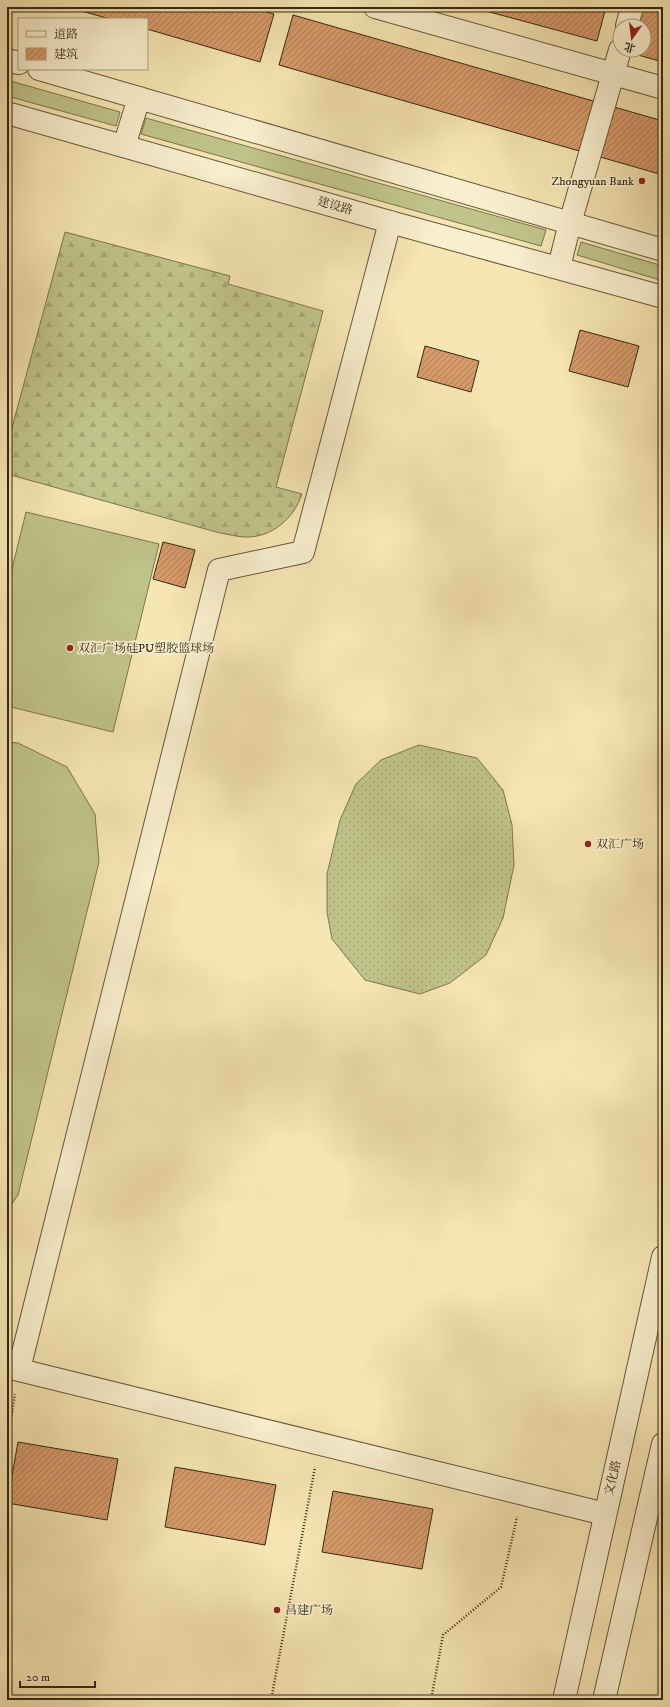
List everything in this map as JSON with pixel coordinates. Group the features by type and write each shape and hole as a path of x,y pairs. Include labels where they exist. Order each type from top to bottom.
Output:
{"street":[{"path":"374,7 663,88"},
{"path":"629,18 632,7"},
{"path":"559,267 570,223 618,58"},
{"path":"7,60 18,63"},
{"path":"42,70 663,250"},
{"path":"124,146 138,98"},
{"name":"建设路","path":"7,113 390,222 663,296"},
{"path":"390,222 303,552 218,570 13,1368 605,1514"},
{"name":"文化路","path":"564,1700 663,1256"},
{"path":"604,1700 663,1444"}],"path":[{"path":"7,1445 13,1368"},
{"path":"271,1700 319,1443"},
{"path":"431,1700 443,1635 501,1588 522,1494"}],"green space":[{"path":"7,80 120,112 116,126 7,96"},
{"path":"146,118 546,230 541,246 141,134"},
{"path":"65,232 230,276 228,284 323,311 276,487 302,494 294,511 281,525 264,534 245,537 236,536 220,533 7,474 7,446"},
{"path":"581,242 663,266 663,281 577,255"},
{"name":"双汇广场硅PU塑胶篮球场","path":"26,512 159,544 113,732 7,706 7,589"},
{"path":"7,742 18,743 67,767 95,814 99,862 18,1195 7,1211"},
{"path":"419,745 477,758 503,790 512,825 514,865 503,918 486,955 450,983 420,994 365,980 332,939 327,912 327,874 340,820 356,784 381,760"}],"building":[{"path":"67,7 249,7 274,14 260,62 148,29 148,18 106,18"},
{"path":"471,7 606,7 597,41"},
{"path":"640,7 663,14 663,62 649,58 652,58 652,18 637,18"},
{"path":"293,15 663,121 663,175 279,65"},
{"path":"580,330 639,346 628,387 569,371"},
{"path":"425,346 479,361 471,392 417,377"},
{"path":"163,542 195,550 185,588 153,579"},
{"path":"18,1442 118,1459 107,1520 7,1503"},
{"path":"175,1467 276,1485 265,1545 165,1527"},
{"path":"333,1491 433,1509 422,1569 322,1552"}],"place":[{"name":"Zhongyuan Bank","path":"642,181"},
{"name":"双汇广场硅PU塑胶篮球场","path":"70,648"},
{"name":"双汇广场","path":"588,844"},
{"name":"昌建广场","path":"277,1610"}]}
